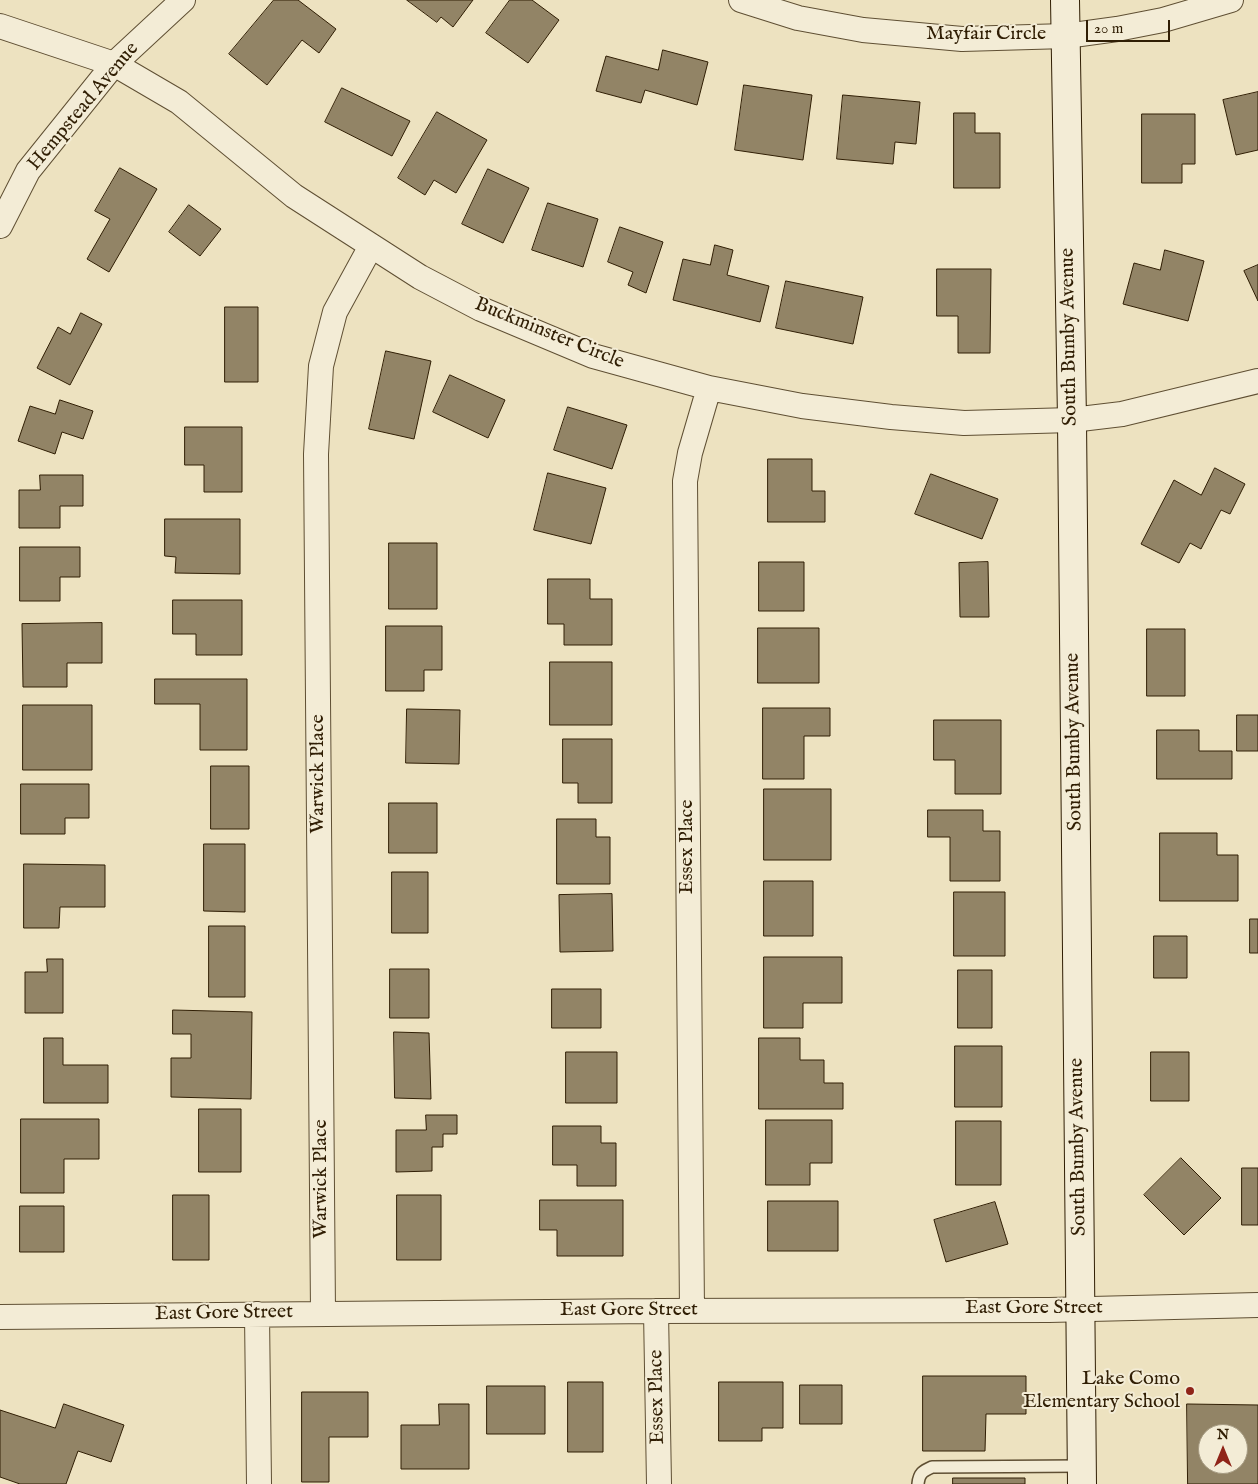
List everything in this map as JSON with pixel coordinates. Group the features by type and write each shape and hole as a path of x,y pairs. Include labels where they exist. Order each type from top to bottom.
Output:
{"street":[{"name":"Hempstead Avenue","path":"0,226 28,171 114,64 183,0"},
{"name":"Mayfair Circle","path":"741,0 798,18 863,30 962,39 1066,36 1117,29 1163,20 1230,0"},
{"name":"South Bumby Avenue","path":"1065,0 1072,420 1082,1475"},
{"name":"Buckminster Circle","path":"0,26 114,64 179,102 294,196 420,277 481,309 593,356 709,388 802,406 891,417 964,423 1072,420 1122,414 1258,381"},
{"name":"Warwick Place","path":"323,1313 316,454 321,366 335,312 371,246"},
{"name":"Essex Place","path":"692,1311 685,481 690,453 709,388"},
{"name":"East Gore Street","path":"0,1317 323,1313 1080,1309 1258,1305"},
{"name":"Essex Place","path":"656,1311 659,1484"},
{"path":"257,1314 259,1484"}],"lane":[{"path":"918,1484 918,1477 922,1472 932,1467 1082,1475"}],"building":[{"path":"274,0 298,0 336,29 319,53 302,40 267,85 229,54"},
{"path":"407,0 473,0 453,27 441,17 437,22"},
{"path":"510,0 532,0 559,20 528,63 486,33"},
{"path":"663,50 708,62 697,105 645,90 641,103 596,91 606,56 658,70"},
{"path":"744,85 812,95 803,160 735,150"},
{"path":"342,88 410,121 392,156 325,122"},
{"path":"1258,92 1258,150 1236,155 1223,100"},
{"path":"843,95 920,102 916,144 895,142 893,164 837,159"},
{"path":"437,112 487,140 456,193 434,180 425,195 398,178"},
{"path":"954,113 975,113 975,133 1000,133 1000,188 954,188"},
{"path":"1142,114 1195,114 1195,164 1182,164 1182,183 1142,183"},
{"path":"120,168 157,189 109,272 87,259 110,219 95,211"},
{"path":"488,169 529,188 503,243 462,224"},
{"path":"548,203 598,219 583,267 532,250"},
{"path":"189,205 221,229 200,256 169,232"},
{"path":"620,227 663,242 646,293 628,285 633,272 608,262"},
{"path":"715,245 733,250 727,275 769,286 760,322 673,300 683,259 710,265"},
{"path":"1165,250 1204,261 1188,321 1123,304 1134,263 1160,270"},
{"path":"1258,265 1258,301 1244,271"},
{"path":"937,269 991,269 990,353 958,353 958,316 937,316"},
{"path":"786,281 863,297 853,344 776,328"},
{"path":"225,307 258,307 258,382 225,382"},
{"path":"81,313 102,324 70,385 37,368 58,327 70,334"},
{"path":"386,351 431,361 414,439 369,429"},
{"path":"450,375 505,400 488,438 433,412"},
{"path":"60,400 93,411 83,439 62,432 55,454 18,441 30,406 55,414"},
{"path":"568,407 627,425 612,469 554,450"},
{"path":"185,427 242,427 242,492 204,492 204,465 185,465"},
{"path":"768,459 812,459 812,491 825,491 825,522 768,522"},
{"path":"1215,468 1245,484 1230,514 1221,510 1201,549 1190,543 1179,563 1141,544 1174,480 1201,495"},
{"path":"548,473 606,488 591,544 534,530"},
{"path":"931,474 998,499 982,539 915,514"},
{"path":"40,475 83,475 83,506 60,506 60,528 19,528 19,490 40,490"},
{"path":"165,519 240,519 240,574 175,573 176,557 165,556"},
{"path":"389,543 437,543 437,609 389,609"},
{"path":"20,547 80,547 80,577 60,577 60,601 20,601"},
{"path":"759,562 804,562 804,611 759,611"},
{"path":"988,562 989,617 960,617 959,563"},
{"path":"548,579 590,579 590,599 612,599 612,645 564,645 564,624 548,624"},
{"path":"173,600 242,600 242,655 196,655 196,634 173,634"},
{"path":"102,623 102,663 67,663 67,687 23,687 22,624"},
{"path":"386,626 442,626 442,670 424,670 424,691 386,691"},
{"path":"758,628 819,628 819,683 758,683"},
{"path":"1147,629 1185,629 1185,696 1147,696"},
{"path":"550,662 612,662 612,725 550,725"},
{"path":"155,679 247,679 247,750 200,750 200,704 155,704"},
{"path":"23,705 92,705 92,770 23,770"},
{"path":"763,708 830,708 830,736 804,736 804,779 763,779"},
{"path":"407,709 460,710 459,764 406,763"},
{"path":"1237,715 1258,715 1258,751 1237,751"},
{"path":"934,720 1001,720 1001,794 955,794 955,760 934,760"},
{"path":"1157,730 1199,730 1199,751 1232,751 1232,779 1157,779"},
{"path":"563,739 612,739 612,803 578,803 578,783 563,783"},
{"path":"211,766 249,766 249,829 211,829"},
{"path":"21,784 89,784 89,818 65,818 65,834 21,834"},
{"path":"764,789 831,789 831,860 764,860"},
{"path":"389,803 437,803 437,853 389,853"},
{"path":"928,810 983,810 983,831 1000,831 1000,881 950,881 950,837 928,837"},
{"path":"557,819 596,819 596,837 610,837 610,884 557,884"},
{"path":"1160,833 1217,833 1217,855 1238,855 1238,901 1160,901"},
{"path":"204,844 245,844 245,912 204,911"},
{"path":"24,864 105,865 105,907 60,907 59,928 24,928"},
{"path":"392,872 428,872 428,933 392,933"},
{"path":"764,881 813,881 813,936 764,936"},
{"path":"954,892 1005,892 1005,956 954,956"},
{"path":"612,894 613,951 560,952 559,895"},
{"path":"1250,919 1258,919 1258,953 1250,953"},
{"path":"209,926 245,926 245,997 209,997"},
{"path":"1154,936 1187,936 1187,978 1154,978"},
{"path":"764,957 842,957 842,1003 803,1003 803,1028 764,1028"},
{"path":"47,959 63,959 63,1013 25,1013 25,972 47,972"},
{"path":"390,969 429,969 429,1018 390,1018"},
{"path":"958,970 992,970 992,1028 958,1028"},
{"path":"552,989 601,989 601,1028 552,1028"},
{"path":"173,1010 252,1012 251,1099 171,1097 171,1058 191,1058 191,1034 173,1034"},
{"path":"394,1032 429,1033 431,1099 395,1098"},
{"path":"44,1038 63,1038 63,1065 108,1065 108,1103 44,1103"},
{"path":"759,1038 800,1038 800,1060 824,1060 824,1083 843,1083 843,1109 759,1109"},
{"path":"955,1046 1002,1046 1002,1107 955,1107"},
{"path":"566,1052 617,1052 617,1103 566,1103"},
{"path":"1151,1052 1189,1052 1189,1101 1151,1101"},
{"path":"199,1109 241,1109 241,1172 199,1172"},
{"path":"426,1115 457,1115 457,1134 443,1134 443,1147 432,1147 432,1171 396,1172 396,1130 426,1130"},
{"path":"21,1119 99,1119 99,1159 64,1159 64,1193 21,1193"},
{"path":"766,1120 832,1120 832,1163 810,1163 810,1185 766,1185"},
{"path":"956,1121 1001,1121 1001,1185 956,1185"},
{"path":"553,1126 601,1126 601,1143 616,1143 616,1186 577,1186 577,1165 553,1165"},
{"path":"1181,1158 1221,1198 1184,1235 1144,1195"},
{"path":"1242,1168 1258,1168 1258,1225 1242,1225"},
{"path":"173,1195 209,1195 209,1260 173,1260"},
{"path":"397,1195 441,1195 441,1260 397,1260"},
{"path":"540,1200 623,1200 623,1256 557,1256 557,1230 540,1230"},
{"path":"768,1201 838,1201 838,1251 768,1251"},
{"path":"995,1202 1008,1244 946,1262 934,1220"},
{"path":"20,1206 64,1206 64,1252 20,1252"},
{"path":"923,1376 1026,1376 1026,1414 986,1414 985,1451 923,1451"},
{"path":"568,1382 603,1382 603,1452 568,1452"},
{"path":"719,1382 783,1382 783,1428 762,1428 762,1441 719,1441"},
{"path":"800,1385 842,1385 842,1424 800,1424"},
{"path":"487,1386 545,1386 545,1434 487,1434"},
{"path":"302,1392 368,1392 368,1437 329,1437 329,1482 302,1482"},
{"path":"64,1404 124,1425 111,1462 78,1451 66,1484 20,1484 0,1477 0,1410 55,1428"},
{"path":"439,1404 469,1404 469,1469 401,1469 401,1425 439,1425"},
{"path":"1187,1404 1258,1405 1258,1484 1188,1484"},
{"path":"953,1478 1025,1478 1025,1484 953,1484"}],"place":[{"name":"Lake Como Elementary School","path":"1190,1391"}]}
